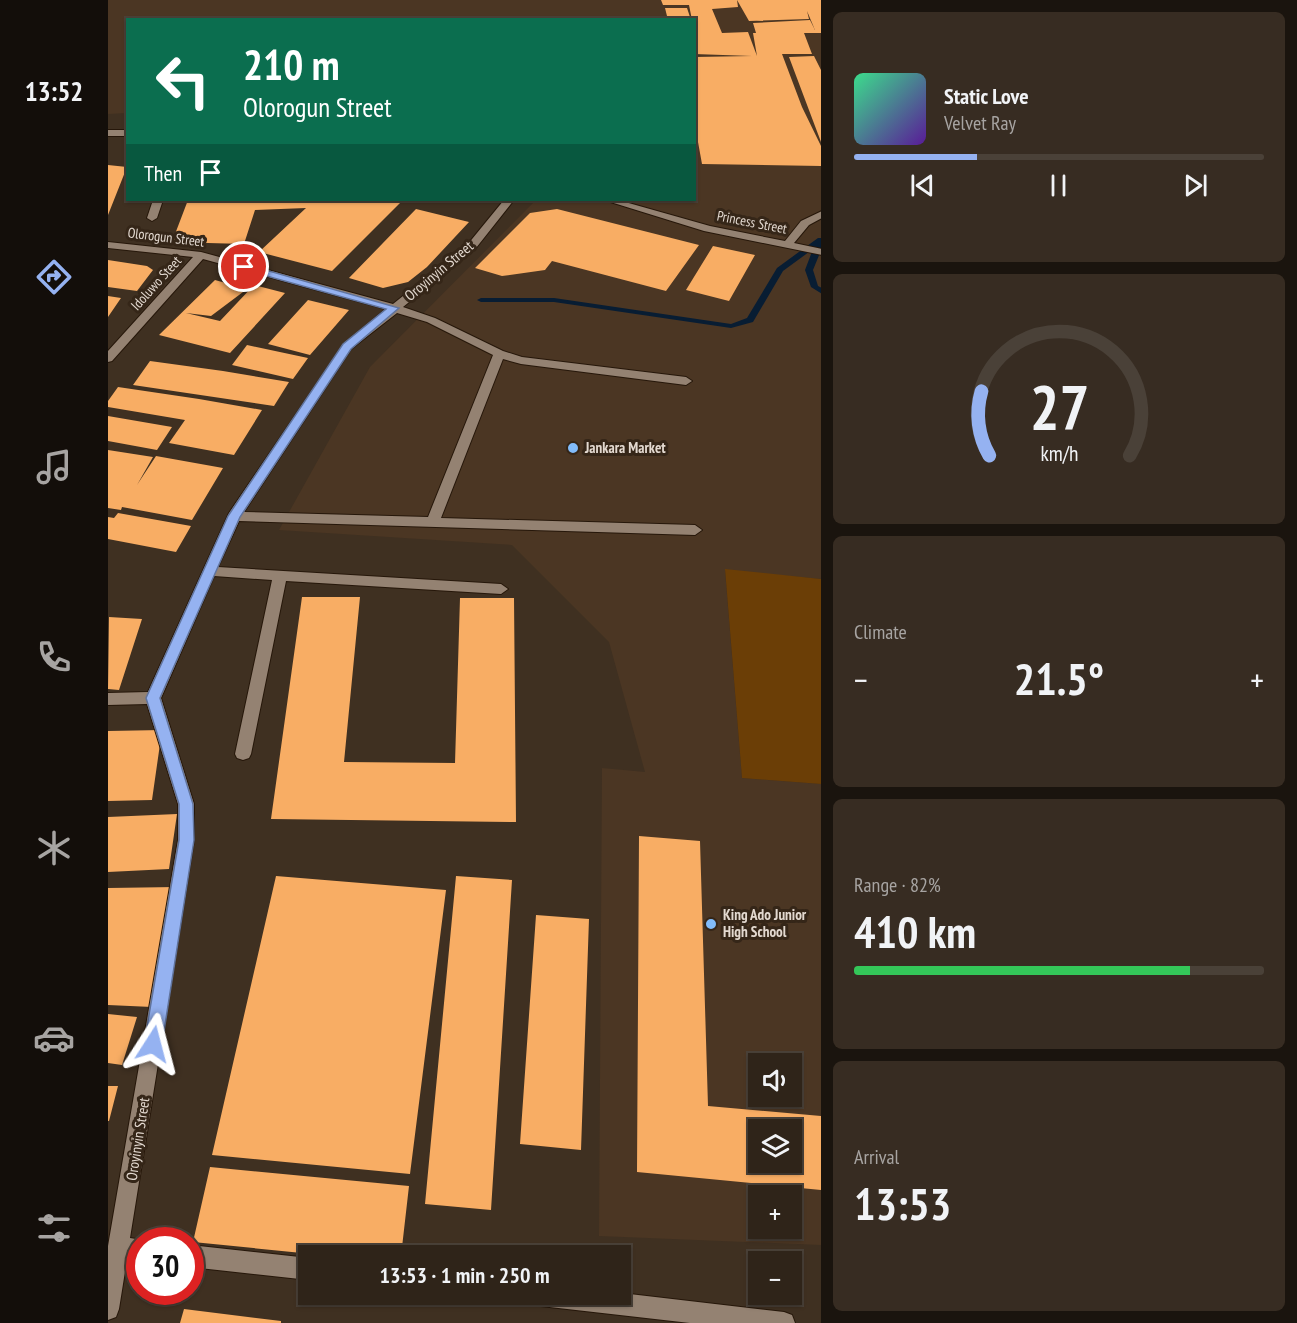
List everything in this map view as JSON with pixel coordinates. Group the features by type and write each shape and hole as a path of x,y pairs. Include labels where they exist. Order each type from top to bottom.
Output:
{"street":[{"path":"108,133 126,134"},
{"path":"152,218 158,201"},
{"name":"Oroyinyin Street","path":"133,1227 186,840 186,804 153,698 234,516 347,346 471,246 508,201"},
{"name":"Princess Street","path":"612,201 708,229 821,252"},
{"path":"788,244 805,224 821,215"},
{"name":"Olorogun Street","path":"108,245 201,255 394,308 431,320 499,354 521,360 686,381"},
{"name":"Idoluwo Steet","path":"108,358 201,255"},
{"path":"433,522 499,354"},
{"path":"234,516 695,530"},
{"path":"209,571 501,589"},
{"path":"243,754 280,574"},
{"path":"108,699 153,698"},
{"path":"204,1258 298,1268"},
{"name":"Oroyinyin Street","path":"108,1309 126,1260"},
{"path":"628,1305 784,1323"}],"shaded area":[{"name":"Jankara Market","path":"108,0 821,0 821,579 725,570 742,778 821,784 821,1245 599,1236 602,768 645,772 609,642 512,545 279,530 370,367 535,201 696,201 696,18 126,18 126,113 108,114"},
{"path":"725,569 821,579 821,784 742,778"}],"building":[{"path":"661,0 737,0 821,0 821,33 804,33 812,54 782,54 802,107 821,146 821,166 702,164 696,131 696,57 752,56 696,54 696,18 692,18 689,5 663,5","holes":["737,0 749,21 809,19 807,11 815,30 810,20 753,23 757,56 748,32 722,33 712,9 738,7"]},
{"path":"665,8 687,8 690,18 668,18"},
{"path":"814,56 821,70 821,142 789,57"},
{"path":"108,165 126,167 126,170 108,215"},
{"path":"188,201 402,201 332,271 259,252 306,208 255,210 244,244 172,242"},
{"path":"416,209 469,222 427,267 408,282 383,288 349,278"},
{"path":"557,209 699,245 666,291 552,261 545,270 502,276 475,268 530,213"},
{"path":"713,246 755,255 729,301 686,290"},
{"path":"108,260 147,266 153,270 137,291 108,287"},
{"path":"215,280 247,289 211,316 186,313 220,321 254,285 285,293 230,353 159,335"},
{"path":"108,296 121,298 108,317"},
{"path":"308,300 349,310 310,355 268,344"},
{"path":"247,345 308,358 293,379 232,365"},
{"path":"150,361 289,382 274,406 133,385"},
{"path":"118,387 262,410 234,455 169,443 185,420 108,407 108,401"},
{"path":"108,416 172,427 157,450 108,441"},
{"path":"108,450 153,457 137,485 156,456 223,468 192,520 122,507 121,510 108,508"},
{"path":"118,513 191,526 176,552 108,539 108,517 114,518"},
{"path":"302,597 360,597 344,762 455,763 460,598 514,598 516,822 271,819"},
{"path":"109,617 142,619 119,690 108,689"},
{"path":"162,730 152,800 108,801 108,731"},
{"path":"177,814 169,869 108,872 108,817"},
{"path":"639,836 700,841 708,1106 821,1116 821,1190 802,1188 802,1185 771,1185 637,1172"},
{"path":"276,876 446,890 410,1174 212,1155"},
{"path":"456,876 512,880 491,1210 425,1204"},
{"path":"176,887 152,1007 108,1005 108,888"},
{"path":"536,915 589,919 581,1150 520,1144"},
{"path":"108,1014 137,1017 122,1065 108,1063"},
{"path":"108,1086 118,1086 109,1121 108,1121"},
{"path":"210,1167 409,1186 402,1245 298,1245 298,1253 204,1243 204,1227 196,1227"},
{"path":"184,1309 281,1321 281,1323 180,1323"}],"waterway":[{"path":"481,300 554,300 731,326 750,320 780,270 821,240"},
{"path":"820,242 809,270 815,287 821,291"}],"place":[{"name":"Jankara Market","path":"573,448"},
{"name":"King Ado Junior High School","path":"711,924"}],"route":[{"path":"153,1044 186,840 186,804 153,698 234,516 347,346 394,308 244,267"}]}
